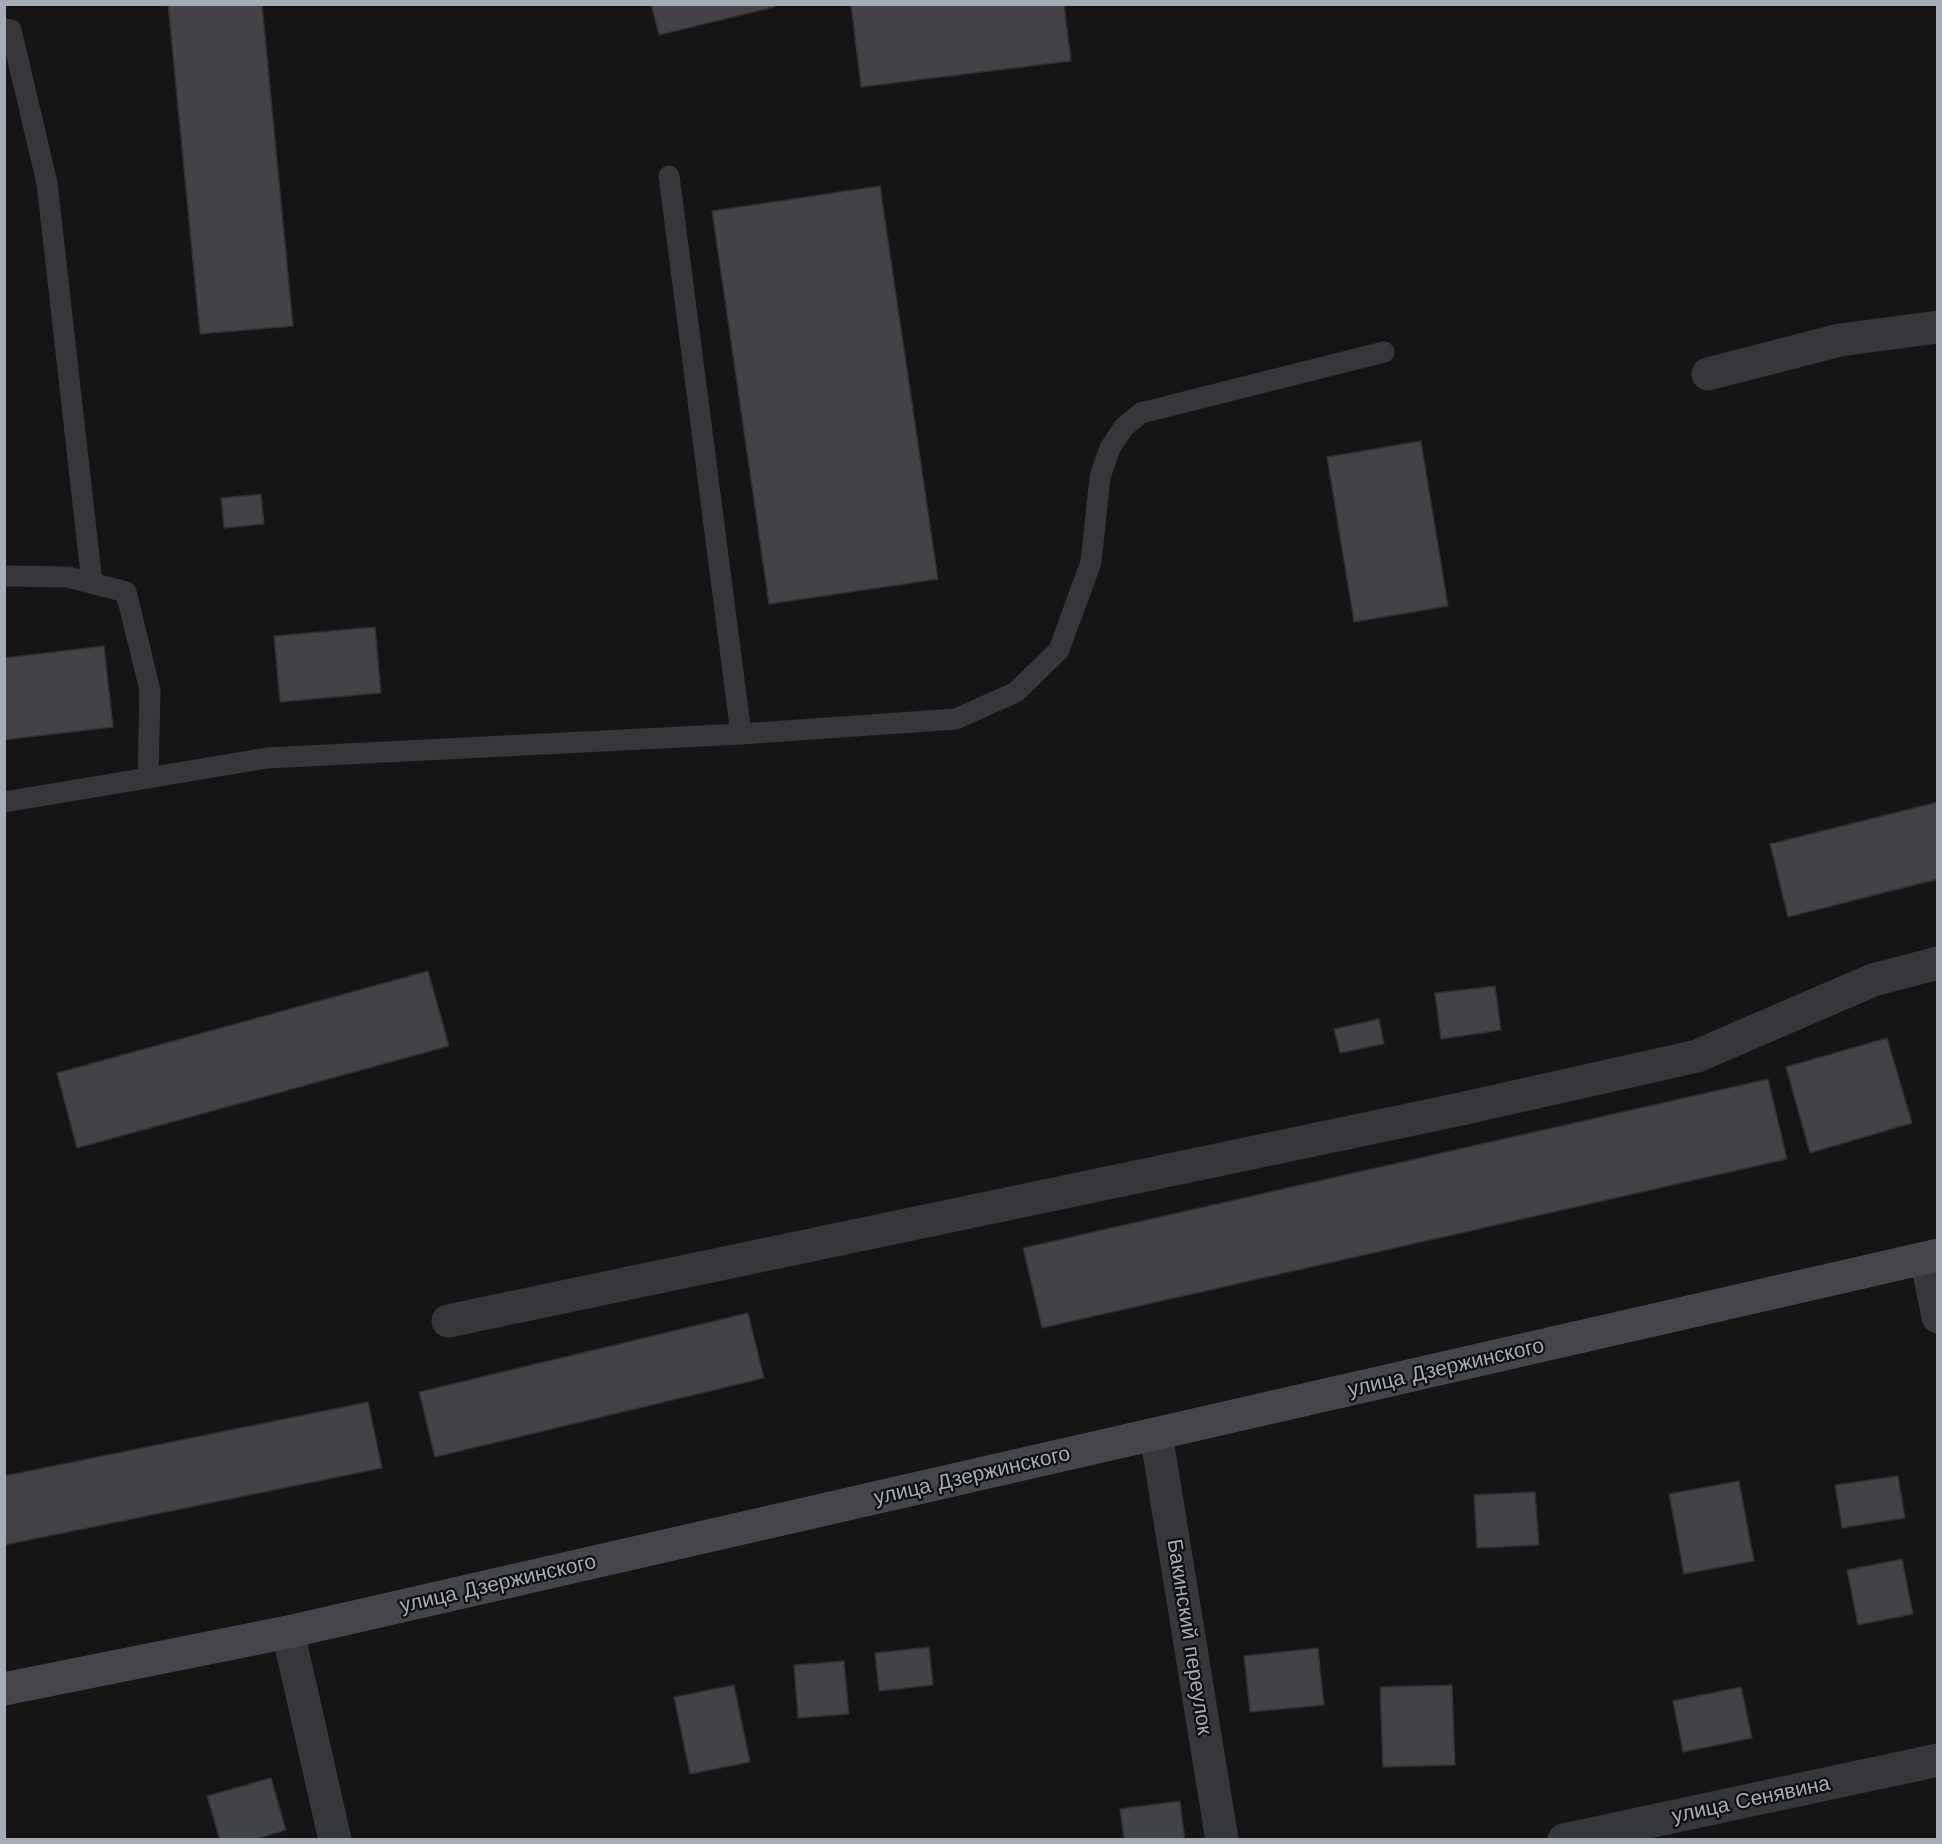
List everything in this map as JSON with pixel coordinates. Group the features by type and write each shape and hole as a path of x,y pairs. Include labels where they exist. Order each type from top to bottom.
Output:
{"main road":[{"name":"улица Дзержинского","path":"4,1689 288,1632 1932,1257"}],"street":[{"path":"1708,374 1840,340 1938,327"},
{"path":"448,1321 1449,1111 1697,1056 1873,980 1938,963"},
{"path":"1932,1257 1938,1317"},
{"name":"Бакинский переулок","path":"1156,1434 1222,1839"},
{"path":"288,1632 335,1839"},
{"name":"улица Сенявина","path":"1564,1839 1938,1760"}],"lane":[{"path":"4,29 11,30 46,183 92,583"},
{"path":"669,176 741,734"},
{"path":"4,802 267,758 741,734 956,719 1016,692 1059,650 1091,562 1100,477 1110,448 1124,427 1141,413 1384,352"},
{"path":"4,576 68,577 126,592 150,690 148,778"}],"building":[{"path":"168,4 262,4 293,326 200,334"},
{"path":"651,4 774,4 774,7 659,35"},
{"path":"851,4 1064,4 1071,61 861,87"},
{"path":"880,186 938,579 769,604 712,211"},
{"path":"1421,441 1448,606 1354,622 1327,457"},
{"path":"261,494 264,524 224,528 221,498"},
{"path":"375,627 381,693 280,702 274,636"},
{"path":"104,646 113,727 4,740 4,658"},
{"path":"1938,802 1938,879 1788,917 1770,844"},
{"path":"428,971 449,1046 77,1148 57,1073"},
{"path":"1495,986 1501,1030 1441,1039 1435,993"},
{"path":"1379,1019 1384,1044 1340,1053 1334,1029"},
{"path":"1887,1038 1912,1123 1810,1153 1786,1067"},
{"path":"1768,1079 1787,1159 1042,1328 1023,1248"},
{"path":"748,1313 764,1378 435,1457 419,1392"},
{"path":"368,1402 382,1468 4,1545 4,1476"},
{"path":"1898,1476 1905,1518 1842,1528 1835,1485"},
{"path":"1739,1481 1754,1561 1684,1574 1669,1494"},
{"path":"1535,1492 1539,1545 1477,1548 1474,1495"},
{"path":"1902,1559 1913,1614 1858,1625 1847,1570"},
{"path":"929,1647 933,1685 879,1691 875,1653"},
{"path":"1318,1648 1324,1705 1250,1712 1244,1656"},
{"path":"844,1661 849,1714 798,1718 794,1665"},
{"path":"734,1685 750,1762 690,1774 674,1697"},
{"path":"1452,1685 1455,1765 1383,1767 1380,1687"},
{"path":"1741,1687 1752,1738 1683,1752 1673,1701"},
{"path":"271,1778 286,1830 253,1840 220,1840 207,1796"},
{"path":"1180,1801 1185,1840 1124,1840 1120,1809"}]}
